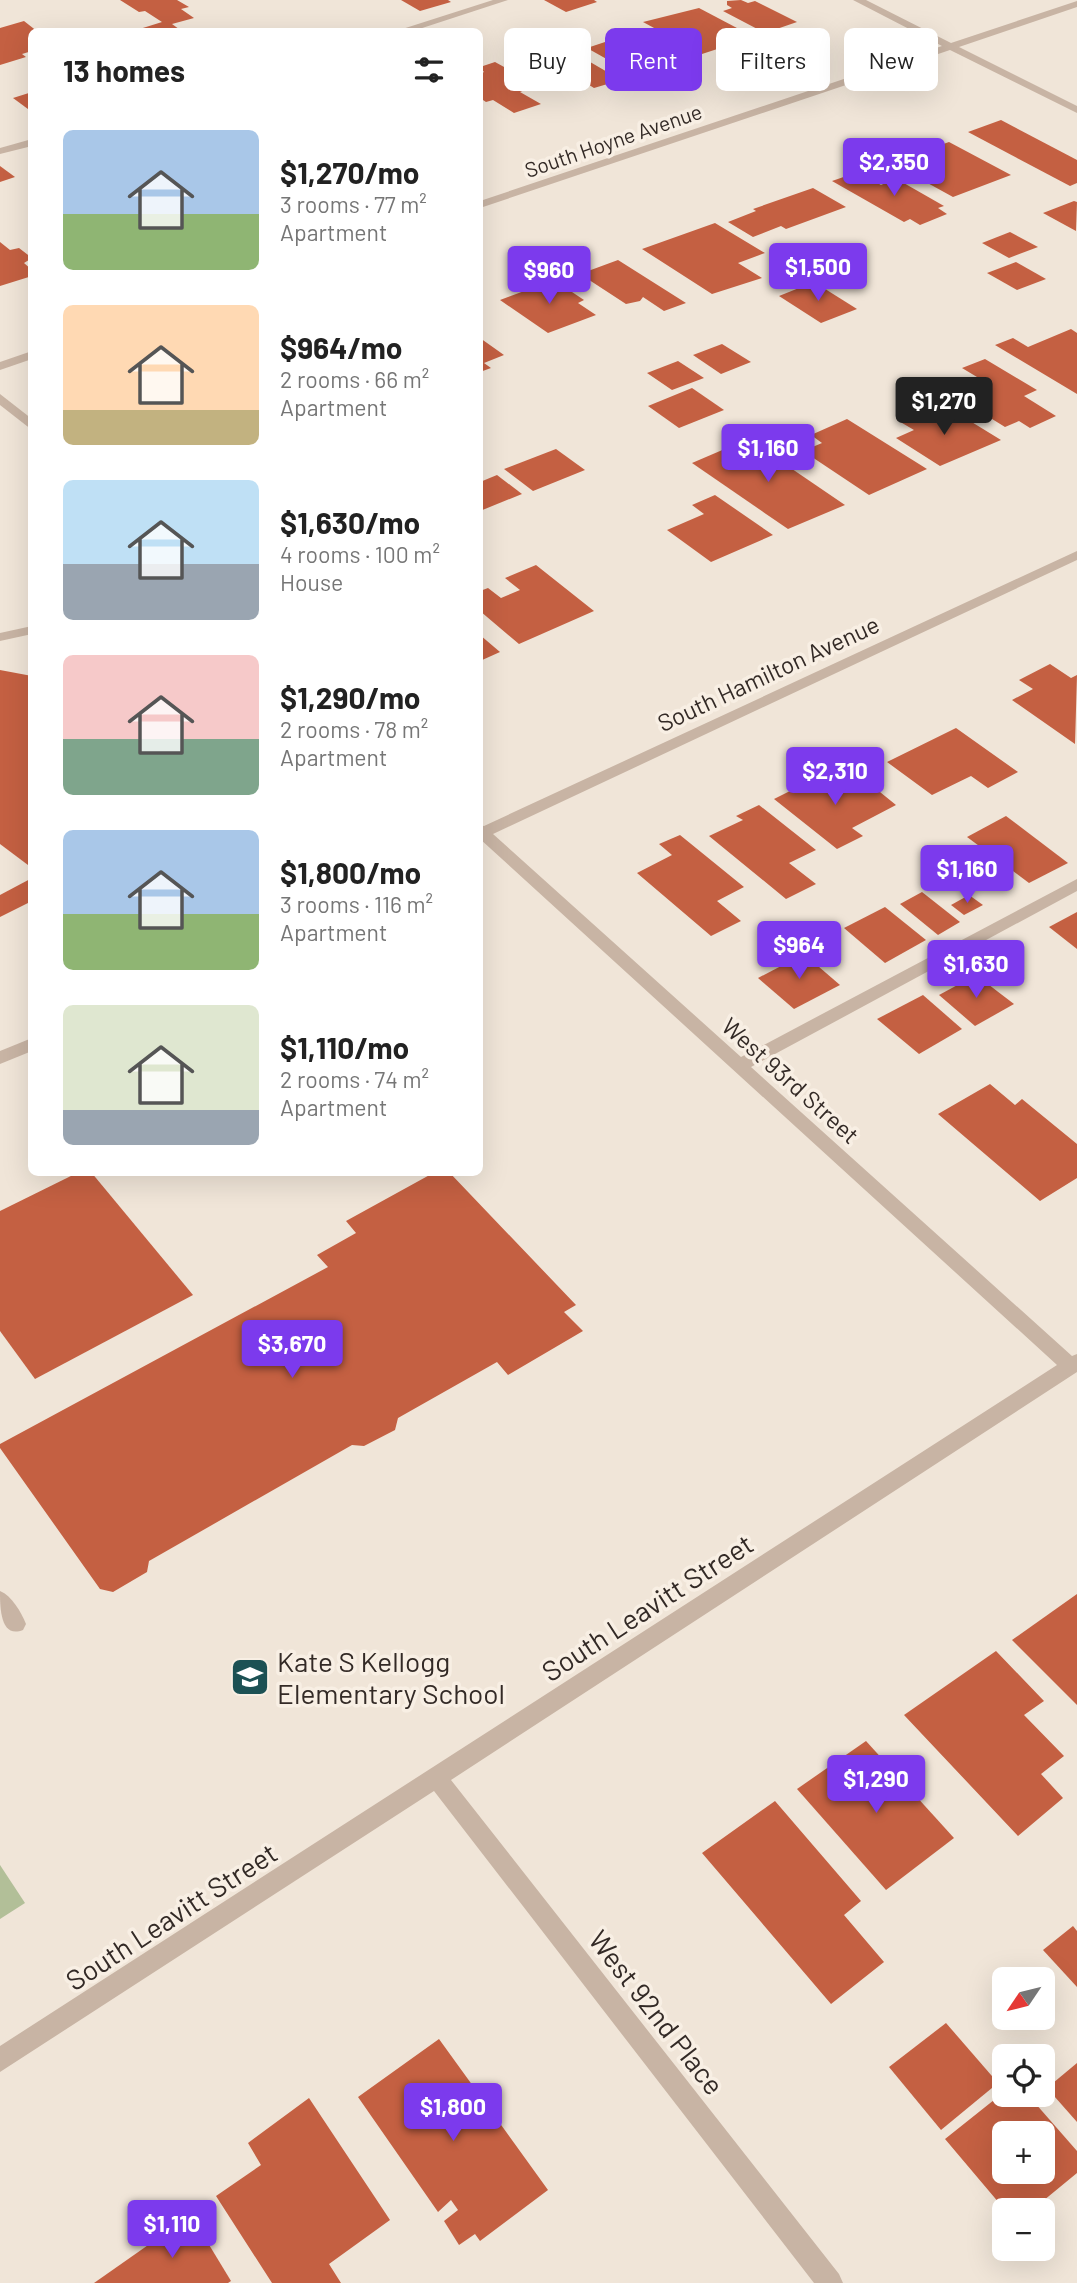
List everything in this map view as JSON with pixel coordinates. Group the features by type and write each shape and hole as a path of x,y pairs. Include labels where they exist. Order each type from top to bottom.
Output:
{"street":[{"path":"411,28 503,0"},
{"path":"858,0 1077,110"},
{"name":"South Hoyne Avenue","path":"483,204 1077,4"},
{"path":"0,151 28,143"},
{"path":"0,366 28,356"},
{"path":"0,398 28,422"},
{"name":"South Hamilton Avenue","path":"483,831 1077,555"},
{"path":"0,637 28,631"},
{"name":"West 93rd Street","path":"483,834 1073,1364"},
{"path":"739,1066 1077,884"},
{"path":"0,1059 28,1046"},
{"name":"South Leavitt Street","path":"0,2060 1073,1364"},
{"path":"0,1600 16,1624"},
{"name":"West 92nd Place","path":"436,1777 830,2283"}],"green space":[{"path":"0,1865 25,1903 0,1919"}],"building":[{"path":"120,0 177,0 189,7 181,9 194,18 172,24 178,28 143,28 162,22 145,11 139,12"},
{"path":"401,0 448,0 451,2 420,11"},
{"path":"544,0 594,0 597,2 566,12"},
{"path":"727,1 755,1 797,22 780,28 755,28 723,11 732,8 727,5"},
{"path":"699,8 737,28 716,28 716,49 702,54 702,28 654,28 643,22"},
{"path":"24,21 33,28 28,28 28,52 22,54 26,57 0,65 0,28"},
{"path":"605,42 605,58 591,50 591,47"},
{"path":"495,62 504,67 504,91 522,91 520,92 541,104 514,113 493,100 486,102 483,100 483,66"},
{"path":"591,62 605,71 605,85 594,88 591,86"},
{"path":"28,93 28,109 13,98"},
{"path":"1001,120 1077,160 1077,183 1070,186 968,132"},
{"path":"949,142 1011,175 953,197 884,159 926,144 932,148"},
{"path":"0,166 15,177 0,182"},
{"path":"858,172 881,185 890,181 902,182 944,206 938,208 947,214 920,225 910,219 904,222 832,181"},
{"path":"813,188 846,207 786,229 781,226 753,237 728,222 756,211 753,209"},
{"path":"1077,202 1076,231 1043,213"},
{"path":"715,223 765,253 738,263 762,278 712,294 642,249"},
{"path":"1010,232 1038,247 1009,258 982,243"},
{"path":"0,242 10,250 19,248 28,255 28,260 24,263 28,266 28,277 0,286"},
{"path":"618,260 686,303 664,311 643,297 640,301 626,304 580,274"},
{"path":"1016,262 1046,279 1017,290 987,273"},
{"path":"554,280 584,300 578,303 596,315 548,333 500,300"},
{"path":"814,282 857,309 821,323 779,296"},
{"path":"1071,329 1077,333 1077,394 995,345 1013,338 1028,347"},
{"path":"483,340 504,355 484,363 491,368 483,371"},
{"path":"722,344 751,362 721,374 693,355"},
{"path":"985,359 1037,390 1024,396 1056,416 1030,428 1019,421 1005,427 971,406 986,400 961,384 977,377 962,368"},
{"path":"678,361 704,378 672,390 647,373"},
{"path":"692,388 724,410 679,428 648,406"},
{"path":"923,409 940,420 957,413 1001,440 940,466 896,438 914,430 897,420"},
{"path":"847,419 927,469 869,495 803,451 822,443 811,435"},
{"path":"748,439 845,505 788,529 692,463"},
{"path":"556,449 585,470 533,491 504,469"},
{"path":"497,475 522,494 483,510 483,481"},
{"path":"715,495 773,535 711,562 667,530 704,514 692,505"},
{"path":"536,565 594,611 519,644 483,614 483,590 488,588 501,598 520,590 505,578"},
{"path":"483,638 500,652 483,660"},
{"path":"1050,664 1071,678 1077,675 1075,744 1012,700 1033,689 1019,680"},
{"path":"0,670 28,675 28,865 0,844"},
{"path":"956,728 1018,772 988,788 971,776 932,795 887,762"},
{"path":"842,772 868,792 875,788 896,805 852,828 863,836 837,849 774,799 814,779 820,783"},
{"path":"759,805 816,850 789,863 816,884 786,899 709,836 743,820 736,816"},
{"path":"1006,816 1068,863 1029,883 967,837"},
{"path":"680,835 744,887 717,901 741,921 711,936 637,873 672,855 659,844"},
{"path":"28,880 28,903 0,917 0,895"},
{"path":"922,892 960,922 938,935 900,904"},
{"path":"969,895 983,905 964,915 951,905"},
{"path":"885,907 926,940 885,963 844,928"},
{"path":"1077,912 1077,949 1049,927"},
{"path":"804,954 840,985 794,1009 758,978"},
{"path":"976,975 1014,1004 975,1026 939,995"},
{"path":"923,995 962,1029 919,1054 877,1019"},
{"path":"990,1084 1015,1105 1022,1099 1077,1144 1077,1178 1040,1201 938,1114"},
{"path":"71,1176 94,1176 193,1295 35,1379 0,1331 0,1211"},
{"path":"428,1176 453,1176 576,1305 564,1312 583,1331 508,1375 497,1362 398,1418 395,1430 364,1446 352,1445 149,1561 147,1572 113,1592 100,1589 0,1448 0,1444 328,1267 317,1255 356,1233 346,1221"},
{"path":"1077,1594 1077,1705 1012,1640"},
{"path":"996,1651 1044,1701 1024,1715 1064,1756 1041,1774 1063,1798 1018,1836 904,1715"},
{"path":"866,1741 954,1838 886,1890 797,1789"},
{"path":"775,1801 861,1901 844,1915 884,1962 831,2004 702,1853"},
{"path":"1073,1926 1077,1931 1077,1987 1043,1950"},
{"path":"946,2023 992,2076 992,2088 941,2130 889,2067"},
{"path":"439,2039 548,2190 480,2241 475,2234 459,2245 444,2221 458,2210 451,2200 438,2212 358,2097"},
{"path":"1077,2063 1077,2122 1055,2097 1055,2081"},
{"path":"309,2098 390,2220 329,2264 341,2283 272,2283 216,2196 261,2165 248,2143"},
{"path":"992,2102 992,2107 1038,2107 1051,2121 992,2121 992,2184 1055,2184 1055,2126 1077,2151 1077,2173 1047,2198 995,2198 945,2139"},
{"path":"191,2215 231,2281 94,2283"}],"place":[{"name":"Kate S Kellogg Elementary School","path":"250,1677"}]}
